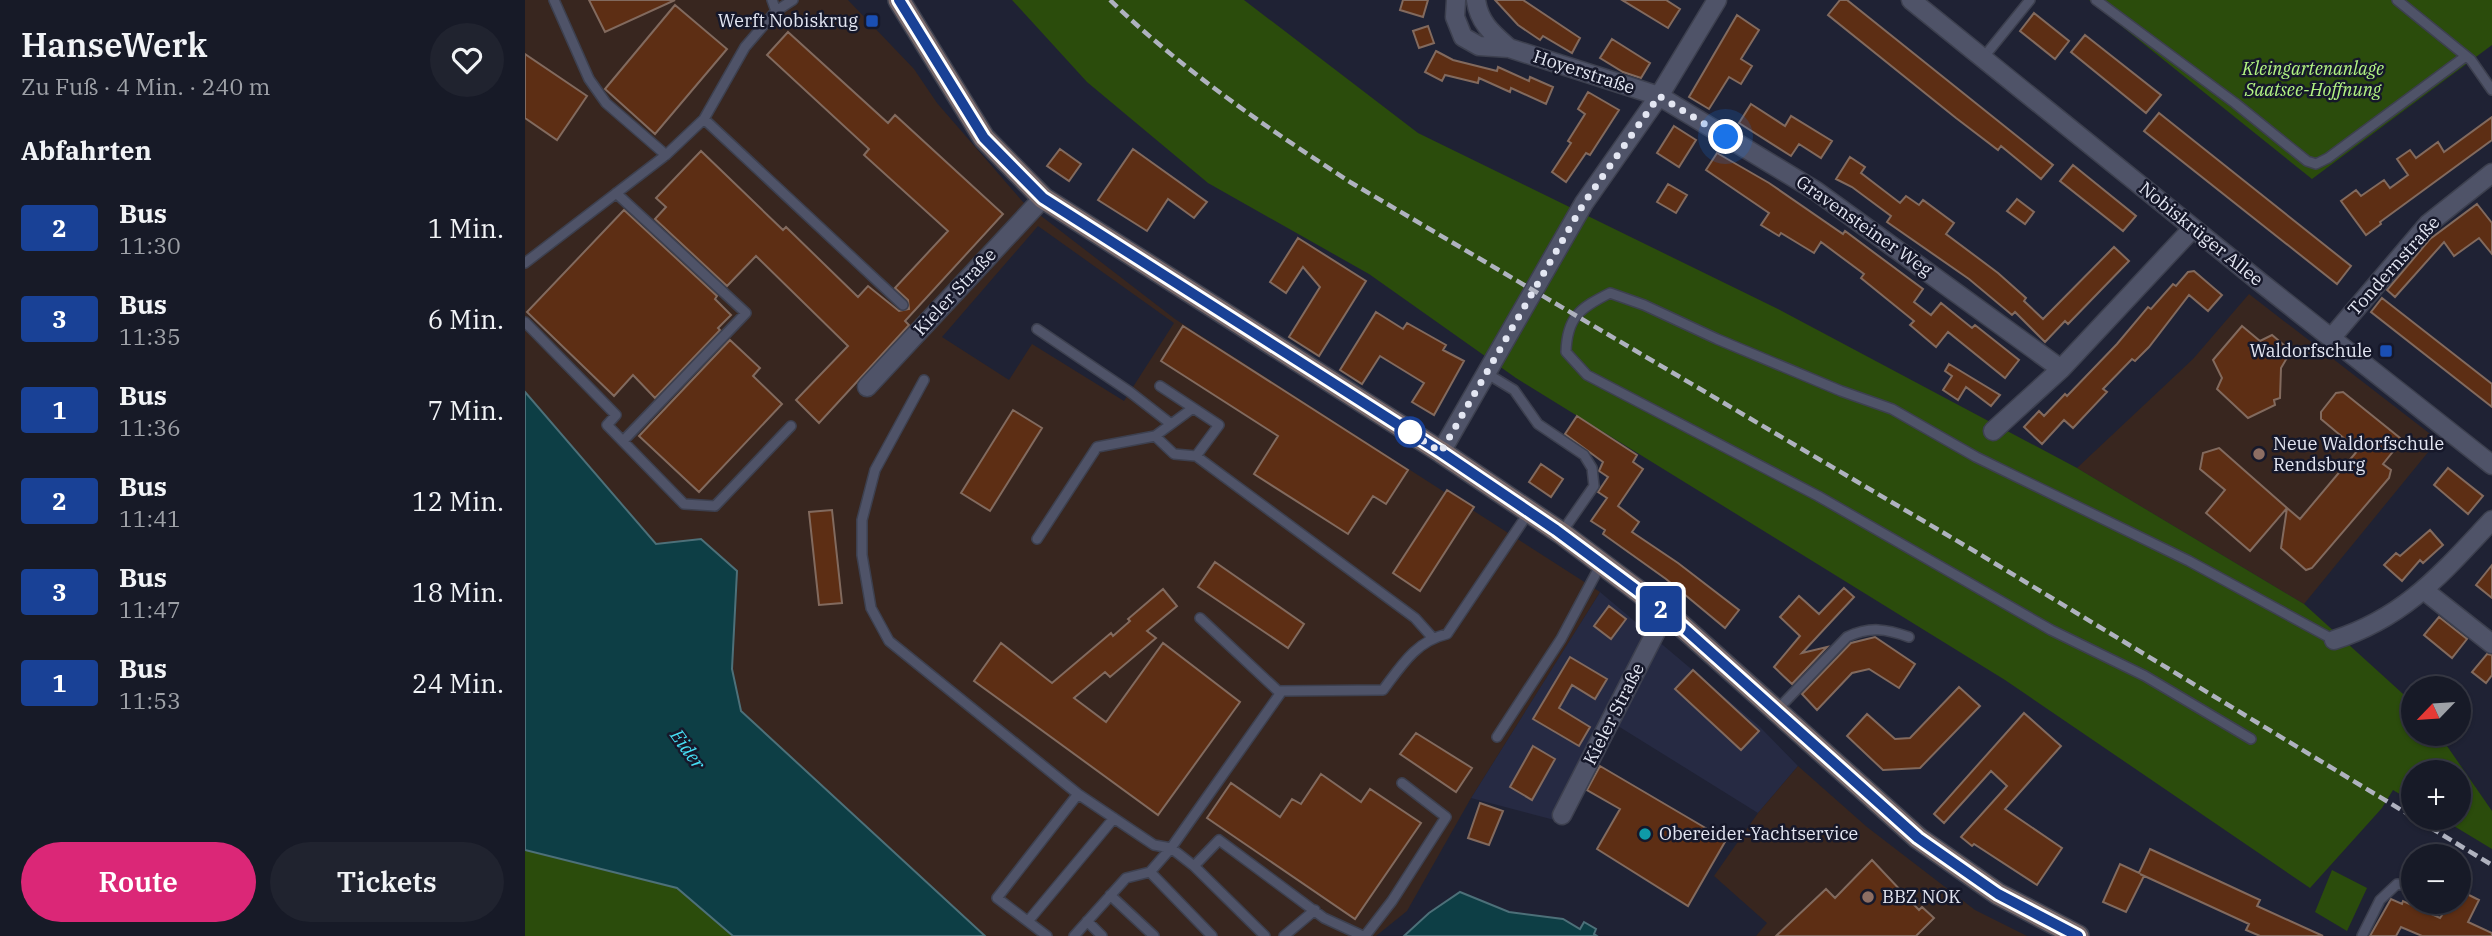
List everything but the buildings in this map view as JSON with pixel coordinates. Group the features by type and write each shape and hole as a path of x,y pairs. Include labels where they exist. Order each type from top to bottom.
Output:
{"main road":[{"path":"899,0 984,138 1043,198 1441,452 1561,533 1666,612 1918,838 1998,894 2078,936"}],"street":[{"name":"Hoyerstraße","path":"1456,0 1455,17 1463,37 1479,46 1509,48 1659,96"},
{"name":"Hoyerstraße","path":"1476,0 1478,15 1489,30 1509,48"},
{"path":"1441,452 1584,203 1659,96 1717,0"},
{"name":"Nobiskrüger Allee","path":"1911,0 2492,465"},
{"name":"Gravensteiner Weg","path":"1659,96 1826,197 2061,369"},
{"name":"Tondernstraße","path":"2332,337 2428,224 2492,173"},
{"name":"Kieler Straße","path":"867,387 1043,198"},
{"path":"1993,430 2061,369 2193,228"},
{"path":"2334,640 2367,630 2425,591 2492,520"},
{"path":"2425,591 2492,644"},
{"name":"Kieler Straße","path":"1562,815 1666,612"}],"lane":[{"path":"554,0 589,79 606,103 666,155"},
{"path":"772,0 776,11"},
{"path":"527,258 666,155 704,119 745,47 776,11 793,0"},
{"path":"1983,58 2030,0"},
{"path":"2096,0 2235,103 2307,161 2316,164 2328,158 2466,56"},
{"path":"2397,0 2466,56 2492,90"},
{"path":"704,119 903,305"},
{"path":"616,193 746,313 623,441"},
{"path":"2251,739 2145,676 2051,630 1818,496 1587,375 1566,352 1567,331 1583,307 1610,293 1644,304 1717,339 1841,391 1892,409 1976,457 2189,561 2334,640"},
{"path":"525,322 616,415 607,425 684,504 715,506 791,426"},
{"path":"1037,329 1130,392 1171,424"},
{"path":"1486,373 1514,390 1538,424 1584,454 1592,468 1594,486 1561,533"},
{"path":"924,380 875,470 862,520 862,555 871,608 889,641 1078,794 1154,845 1171,848 1194,866 1265,936"},
{"path":"1160,386 1219,425 1196,456"},
{"path":"1037,539 1097,447 1155,436 1193,408"},
{"path":"1155,436 1174,454 1196,456 1415,618 1432,638"},
{"path":"1200,618 1278,691 1383,690 1415,650 1432,638 1447,634 1453,627 1529,512"},
{"path":"1497,737 1561,639 1601,564"},
{"path":"1776,711 1821,661 1847,637 1885,628 1909,637"},
{"path":"1074,936 1126,878 1150,872 1171,848 1282,691"},
{"path":"1194,866 1219,841 1315,910 1364,936 1392,901 1446,817 1402,783"},
{"path":"1047,936 997,898 1078,794"},
{"path":"1029,920 1114,818"},
{"path":"1150,872 1212,936"},
{"path":"2362,936 2388,891 2397,884 2401,884"},
{"path":"1110,895 1154,936"},
{"path":"1284,936 1315,910"},
{"path":"1087,921 1102,936"}],"shaded area":[{"path":"525,0 848,0 914,69 937,103 1023,202 1175,319 1600,592 1471,798 1407,911 1376,936 985,936 741,711 732,669 737,571 701,539 656,544 525,392","holes":["1038,226 1174,323 1124,401 1032,344 1009,380 942,337"]},
{"name":"Neue Waldorfschule Rendsburg","path":"2249,294 2438,440 2304,604 2077,468 2193,359"},
{"path":"1600,592 1760,727 1798,766 1758,813 1618,726 1562,822 1471,798"},
{"path":"1798,766 1867,827 1975,910 2027,936 1756,936 1767,923 1714,876 1758,813"}],"green space":[{"path":"1012,0 1244,0 1418,133 1778,309 2077,468 2304,604 2401,692 2401,746 2447,746 2457,760 2401,760 2401,795 2393,790 2382,808 2310,888 2005,680 1516,378 1369,274 1208,183 1087,82"},
{"name":"Kleingartenanlage Saatsee-Hoffnung","path":"2089,0 2492,0 2492,45 2312,179"},
{"path":"2471,781 2492,811 2492,849 2461,830 2471,830"},
{"path":"525,850 677,888 733,936 525,936"},
{"path":"2332,870 2367,888 2347,931 2315,912"}],"water":[{"name":"Eider","path":"525,392 656,544 701,539 737,571 732,669 741,711 985,936 733,936 677,888 525,850"},
{"path":"1460,892 1509,912 1563,919 1580,929 1584,922 1596,929 1594,934 1597,936 1404,936 1429,913"}],"railway":[{"path":"1110,0 1166,50 1225,97 1350,182 1976,552 2492,865"}],"bus line":[{"name":"2","path":"899,0 984,138 1043,198 1441,452 1556,530 1666,612 1918,838 1998,894 2078,936"}],"place":[{"name":"Werft Nobiskrug","path":"872,21"},
{"name":"Waldorfschule","path":"2386,351"},
{"name":"Neue Waldorfschule Rendsburg","path":"2259,454"},
{"name":"Obereider-Yachtservice","path":"1645,834"},
{"name":"BBZ NOK","path":"1868,897"}],"route":[{"path":"1410,432 1406,430 1441,452 1584,203 1659,96 1726,137"}]}
